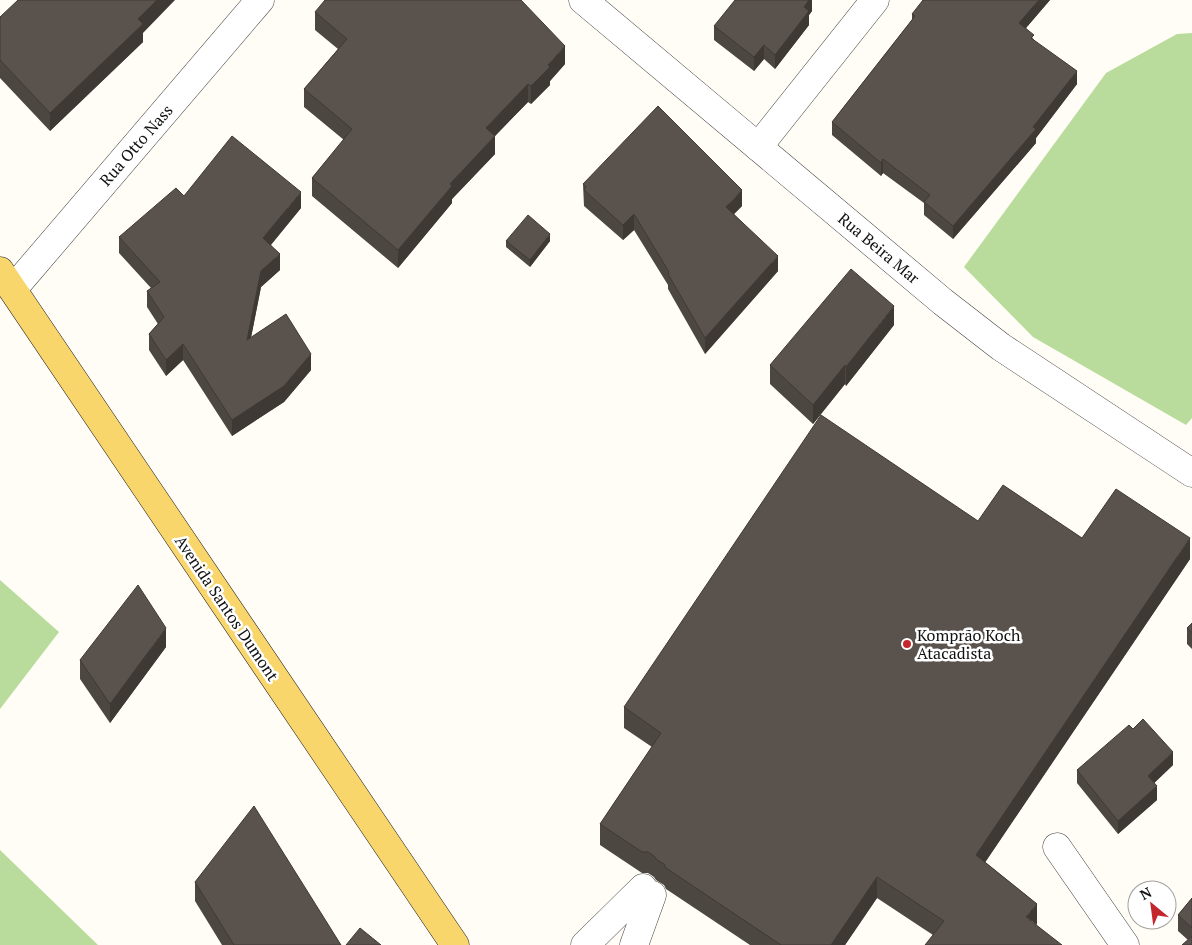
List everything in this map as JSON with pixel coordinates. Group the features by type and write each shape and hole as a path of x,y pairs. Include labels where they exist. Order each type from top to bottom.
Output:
{"main road":[{"name":"Avenida Santos Dumont","path":"6,280 455,945"}],"street":[{"name":"Rua Otto Nass","path":"6,280 260,0"},
{"name":"Rua Beira Mar","path":"583,0 943,302 1001,347 1192,473"},
{"path":"758,147 875,0"},
{"path":"1058,847 1125,945"},
{"path":"586,945 647,891 634,945"}],"green space":[{"path":"1192,33 1192,418 1186,425 1033,337 964,267 1106,73 1177,34"},
{"path":"0,580 59,632 0,709"},
{"path":"0,850 98,945 0,945"}],"building":[{"path":"18,0 157,0 138,19 143,24 50,113 0,60 0,17"},
{"path":"325,0 521,0 565,46 548,65 550,67 531,86 528,84 486,128 495,136 450,184 452,186 398,250 312,178 352,129 304,89 347,39 315,12"},
{"path":"735,0 809,0 804,7 809,11 775,55 764,45 754,57 714,26"},
{"path":"923,0 1039,0 1019,23 1034,35 1031,38 1077,71 1033,127 1036,129 953,226 924,202 930,195 883,159 881,163 832,122 915,16 912,14"},
{"path":"658,106 742,190 726,207 778,256 705,338 668,274 669,272 634,214 623,225 584,190 586,187 583,184"},
{"path":"232,136 301,192 263,238 280,254 261,271 247,340 286,314 311,354 284,386 232,420 183,344 166,360 149,334 164,317 147,291 160,282 119,237 176,188 184,196"},
{"path":"528,215 550,234 530,260 506,241"},
{"path":"851,269 894,306 813,405 770,365"},
{"name":"Komprão Koch Atacadista","path":"821,415 978,521 1003,485 1082,538 1116,489 1190,538 976,855 1037,904 1026,917 1062,945 925,945 944,921 877,877 831,945 781,945 666,868 654,856 648,852 642,852 600,824 661,733 624,707"},
{"path":"138,585 166,628 110,704 80,660"},
{"path":"1192,623 1192,633 1187,628"},
{"path":"1143,719 1173,752 1148,776 1157,786 1118,821 1077,770 1129,725 1133,729"},
{"path":"254,806 341,945 234,945 195,882"},
{"path":"1192,898 1192,928 1178,915"},
{"path":"360,928 381,945 346,945"},
{"path":"1192,936 1192,945 1182,945"}],"place":[{"name":"Komprão Koch Atacadista","path":"907,644"}]}
